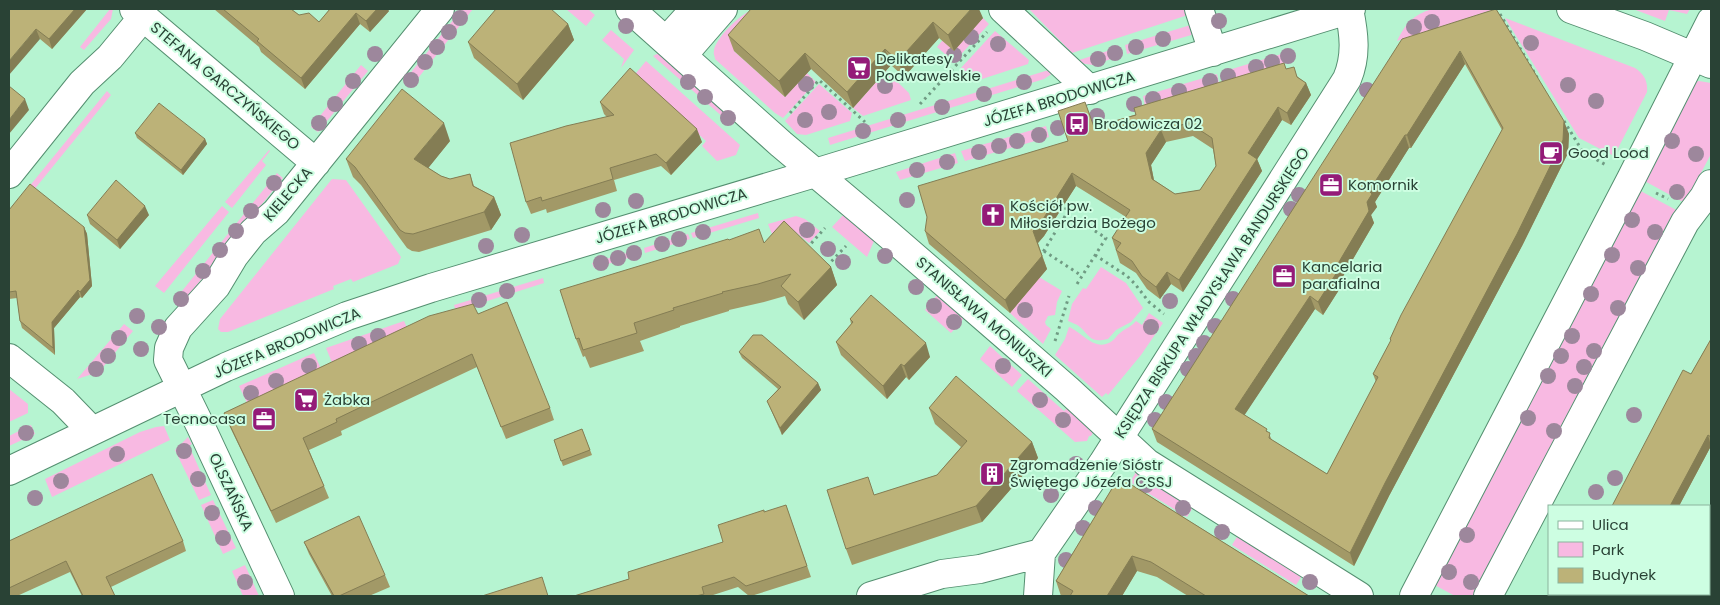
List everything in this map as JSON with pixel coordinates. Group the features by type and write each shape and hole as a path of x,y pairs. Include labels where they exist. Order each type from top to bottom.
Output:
{"street":[{"name":"KIELECKA","path":"181,388 168,360 169,348 178,328 216,286 234,256 253,232 276,212 440,9"},
{"name":"STANISŁAWA MONIUSZKI","path":"630,9 815,173 996,327 1072,393 1119,438 1157,469 1359,596"},
{"path":"674,48 695,9"},
{"path":"674,48 723,9"},
{"path":"1003,9 1090,90"},
{"path":"1199,9 1213,52"},
{"name":"JÓZEFA BRODOWICZA","path":"9,471 181,388 347,316 450,282 1090,90 1350,9"},
{"name":"KSIĘDZA BISKUPA WŁADYSŁAWA BANDURSKIEGO","path":"1041,553 1103,463 1347,79 1352,67 1355,44 1350,9"},
{"path":"1571,9 1645,36 1702,60"},
{"name":"STEFANA GARCZYŃSKIEGO","path":"139,13 316,163"},
{"path":"9,174 82,83 110,57 139,13"},
{"path":"1414,596 1702,60 1711,21"},
{"path":"1488,596 1685,222 1710,188"},
{"path":"9,358 63,401 92,431"},
{"name":"OLSZAŃSKA","path":"181,388 280,596"},
{"path":"871,596 942,574 980,569 1041,553 1038,596"}],"path":[{"path":"1500,14 1539,79"},
{"path":"920,104 988,32"},
{"path":"787,116 819,80 865,122"},
{"path":"1563,120 1582,152 1612,168"},
{"path":"1653,191 1676,203"},
{"path":"1062,194 1067,213 1106,238 1077,284"},
{"path":"1035,264 1067,213"},
{"path":"807,248 825,228"},
{"path":"827,266 846,246"},
{"path":"1044,251 1082,276"},
{"path":"1095,255 1127,276 1149,302 1171,319"},
{"path":"1053,344 1069,296"}],"green space":[{"path":"110,9 113,9 111,19 84,50 80,47"},
{"path":"462,9 473,9 411,87 404,81"},
{"path":"566,9 588,9 595,15 586,26"},
{"path":"1029,9 1192,9 1194,13 1072,53"},
{"path":"1432,9 1495,9 1397,41 1411,20"},
{"path":"1633,9 1690,9 1687,14 1669,10 1665,21"},
{"path":"751,11 734,51 785,97 807,73 816,82 783,118 715,59 715,46 718,40 741,17"},
{"path":"983,18 989,24 954,62 937,47 942,41"},
{"path":"1505,18 1635,68 1643,75 1647,84 1647,92 1614,156 1579,138"},
{"path":"1197,23 1198,33 1127,54 1125,45"},
{"path":"611,30 634,50 621,68 624,59 602,40"},
{"path":"995,31 1029,60 1028,64 973,82 960,69"},
{"path":"1120,47 1123,55 1093,65 1079,63 1079,60"},
{"path":"1291,51 1294,60 1225,82 1222,72"},
{"path":"661,52 736,120 732,125 653,56"},
{"path":"646,61 740,145 736,155 717,161 702,146 706,141 635,77 632,78"},
{"path":"361,65 368,71 318,132 311,127"},
{"path":"1055,68 1053,73 1044,79 830,145 828,138"},
{"path":"886,71 909,93 911,100 863,116 853,108"},
{"path":"1217,74 1219,83 1145,106 1143,96"},
{"path":"1694,82 1711,83 1711,154 1685,203 1639,178"},
{"path":"819,84 852,113 850,121 806,135 797,134 785,121"},
{"path":"107,91 111,95 33,191 28,188"},
{"path":"1046,126 1049,137 965,161 961,151"},
{"path":"269,150 262,161 266,165 232,208 225,202"},
{"path":"955,153 958,163 900,180 896,172"},
{"path":"277,173 283,178 180,306 174,301"},
{"path":"332,179 346,180 401,257 398,264 353,282 351,279 333,286 334,289 228,332 221,332 218,329 220,319"},
{"path":"1635,188 1680,212 1479,596 1455,596 1429,582"},
{"path":"222,206 229,212 164,293 155,286"},
{"path":"758,213 759,218 693,238 691,233"},
{"path":"844,214 874,241 867,257 832,227"},
{"path":"796,216 805,219 820,231 809,243 793,230 772,234 768,224"},
{"path":"688,234 690,239 645,253 644,248"},
{"path":"641,249 642,254 594,268 592,263"},
{"path":"1101,267 1126,283 1143,308 1131,322 1116,330 1108,339 1094,340 1079,326 1068,321 1072,304 1083,288 1086,289"},
{"path":"1039,277 1062,291 1057,302 1055,315 1048,316 1045,322 1051,329 1043,344 1010,313"},
{"path":"543,278 544,283 456,311 454,305"},
{"path":"937,295 964,318 951,333 925,310"},
{"path":"1149,313 1163,323 1141,355 1108,395 1106,393 1102,397 1055,355 1065,339 1069,327 1094,343 1106,344 1136,321 1142,325"},
{"path":"404,321 408,330 333,365 326,348"},
{"path":"124,324 133,331 99,372 77,379"},
{"path":"990,346 1022,375 1012,387 980,359"},
{"path":"314,353 322,371 248,405 239,386"},
{"path":"1028,379 1064,411 1067,408 1093,433 1087,441 1075,442 1017,391"},
{"path":"9,389 28,404 28,413 9,422"},
{"path":"31,425 35,434 9,446 9,436"},
{"path":"164,426 170,440 52,497 45,479 140,432"},
{"path":"188,437 192,444 189,446 211,495 199,500 175,450"},
{"path":"1139,467 1196,503 1187,517 1130,482"},
{"path":"213,500 236,548 223,554 201,505"},
{"path":"1241,530 1305,571 1296,585 1232,545"},
{"path":"245,565 259,596 243,596 232,571"}],"building":[{"path":"9,9 75,9 49,39 36,29 9,61"},
{"path":"223,9 291,9 299,15 309,13 319,22 330,9 377,9 366,21 356,13 301,78"},
{"path":"496,9 551,9 568,24 517,84 468,42"},
{"path":"751,9 971,9 948,35 933,22 898,61 885,49 847,92 805,53 779,81 728,35"},
{"path":"1496,9 1564,121 1563,140 1517,234 1350,553 1152,429 1402,39","holes":["1460,51 1503,128 1401,315 1391,340 1373,374 1378,377 1327,474 1269,438 1270,433 1266,431 1267,429 1235,409 1310,296 1318,302 1339,269 1336,267 1369,211 1367,202 1372,194 1369,191"]},
{"path":"1284,63 1286,69 1294,67 1297,77 1306,83 1287,113 1278,107 1248,153 1257,159 1179,280 1167,272 1156,287 1142,276 1132,261 1116,250 1121,243 1112,238 1130,210 1072,173 1040,224 1033,231 1042,256 1005,300 925,231 927,217 918,186 1068,141 1058,111 1085,102 1094,127 1136,115 1134,108","holes":["1189,123 1212,138 1216,166 1200,190 1175,194 1152,179 1146,153 1161,130"]},
{"path":"630,68 697,129 666,163 656,154 610,168 613,179 542,201 541,197 526,202 510,143 566,126 614,115 600,102"},
{"path":"9,86 25,99 9,120"},
{"path":"402,89 444,123 414,159 441,176 450,179 470,174 473,186 494,197 484,212 413,234 405,233 400,230 355,167 346,159"},
{"path":"159,103 205,139 181,170 135,133"},
{"path":"116,180 145,206 117,240 87,215"},
{"path":"30,184 84,227 90,280 80,292 78,290 52,322 53,348 20,321 16,291 9,292 9,210"},
{"path":"784,221 831,267 798,302 781,286 791,274 722,292 673,308 674,310 634,323 637,333 583,350 579,338 576,339 560,290 729,240 759,229 764,243"},
{"path":"871,295 926,343 904,366 901,364 883,386 836,342 853,322 850,319"},
{"path":"507,302 550,408 501,427 472,354 336,419 337,422 303,438 324,486 271,511 224,413 429,316 473,304 478,314"},
{"path":"753,335 762,335 818,383 780,428 767,401 781,387 739,352"},
{"path":"1711,339 1711,437 1708,435 1671,505 1613,505 1683,370 1691,374"},
{"name":"Zgromadzenie Sióstr Świętego Józefa CSSJ","path":"956,376 1032,442 976,506 846,549 827,490 868,477 874,495 937,475 967,441 929,408"},
{"path":"582,429 590,450 561,461 554,440"},
{"path":"152,474 183,541 106,577 115,596 83,596 66,561 9,588 9,541"},
{"path":"1119,477 1309,596 1206,596 1151,562 1132,556 1107,596 1070,596 1073,591 1056,581"},
{"path":"786,505 807,566 746,586 734,577 702,587 704,594 696,596 574,596 629,579 628,572 723,542 718,525"},
{"path":"359,516 385,575 339,596 334,596 304,542"},
{"path":"542,577 548,596 482,596"}],"place":[{"name":"Delikatesy Podwawelskie","path":"859,68"},
{"name":"Brodowicza 02","path":"1077,124"},
{"name":"Good Lood","path":"1551,153"},
{"name":"Komornik","path":"1331,185"},
{"name":"Kościół pw. Miłosierdzia Bożego","path":"993,215"},
{"name":"Kancelaria parafialna","path":"1284,276"},
{"name":"Żabka","path":"306,400"},
{"name":"Tecnocasa","path":"264,419"},
{"name":"Zgromadzenie Sióstr Świętego Józefa CSSJ","path":"992,474"}]}
